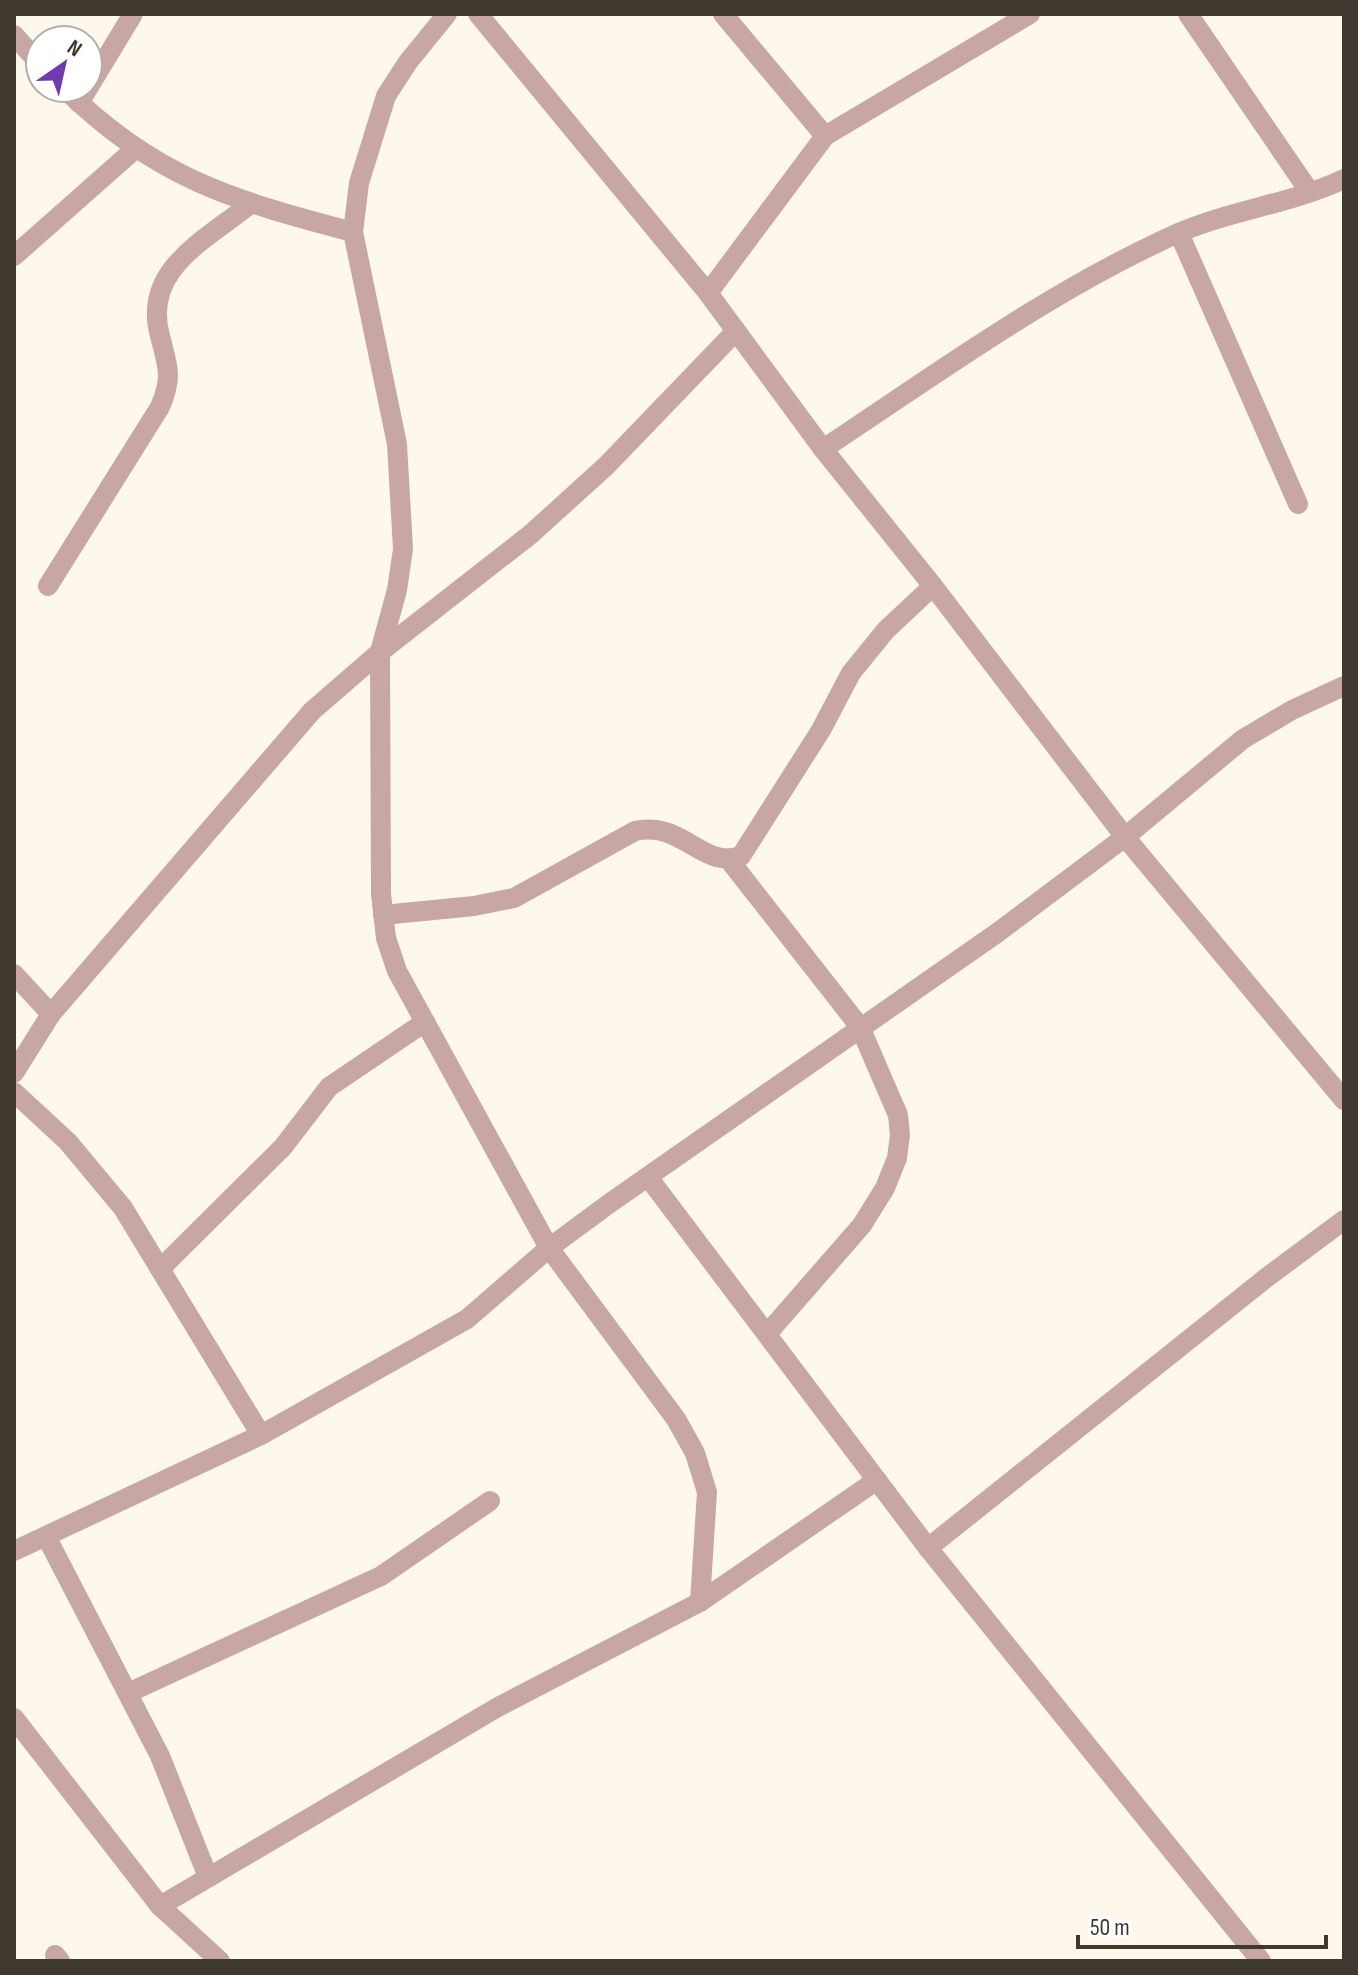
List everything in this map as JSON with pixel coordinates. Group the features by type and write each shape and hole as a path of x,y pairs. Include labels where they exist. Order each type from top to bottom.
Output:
{"street":[{"path":"104,62 133,14"},
{"path":"447,14 408,62 386,96 359,183 353,232 397,444 403,549 380,652 383,915 397,971 549,1248 676,1419 695,1453 707,1492 700,1602"},
{"path":"478,14 708,293 823,449 933,586 1125,837 1344,1100"},
{"path":"723,14 825,136"},
{"path":"708,293 825,136 1030,14"},
{"path":"1188,14 1309,191"},
{"path":"80,104 135,149 198,184 249,205 353,232"},
{"path":"14,256 135,149"},
{"path":"823,449 1043,303 1179,233 1344,179"},
{"path":"48,586 160,407 168,389 170,376 154,305 158,292 173,266 249,205"},
{"path":"1179,233 1298,504"},
{"path":"14,1073 51,1014 312,711 380,652 531,534 606,466 736,331"},
{"path":"383,915 474,906 514,898 635,831 653,827 672,833 715,858 730,861 741,856 754,841 851,673 886,630 933,586"},
{"path":"14,1551 261,1435 467,1319 549,1248 997,933 1125,837 1243,739 1292,710 1344,686"},
{"path":"730,861 860,1027 898,1115 897,1158 885,1188 862,1225 767,1334"},
{"path":"14,974 51,1014"},
{"path":"160,1269 283,1147 329,1087 425,1022"},
{"path":"14,1092 101,1179 261,1435"},
{"path":"648,1177 722,1280 767,1334 928,1548 1261,1961"},
{"path":"928,1548 1253,1288 1344,1220"},
{"path":"160,1906 498,1707 700,1602 877,1480"},
{"path":"128,1693 381,1576 490,1501"},
{"path":"47,1538 160,1756 208,1877"},
{"path":"14,1718 160,1906 220,1961"}]}
